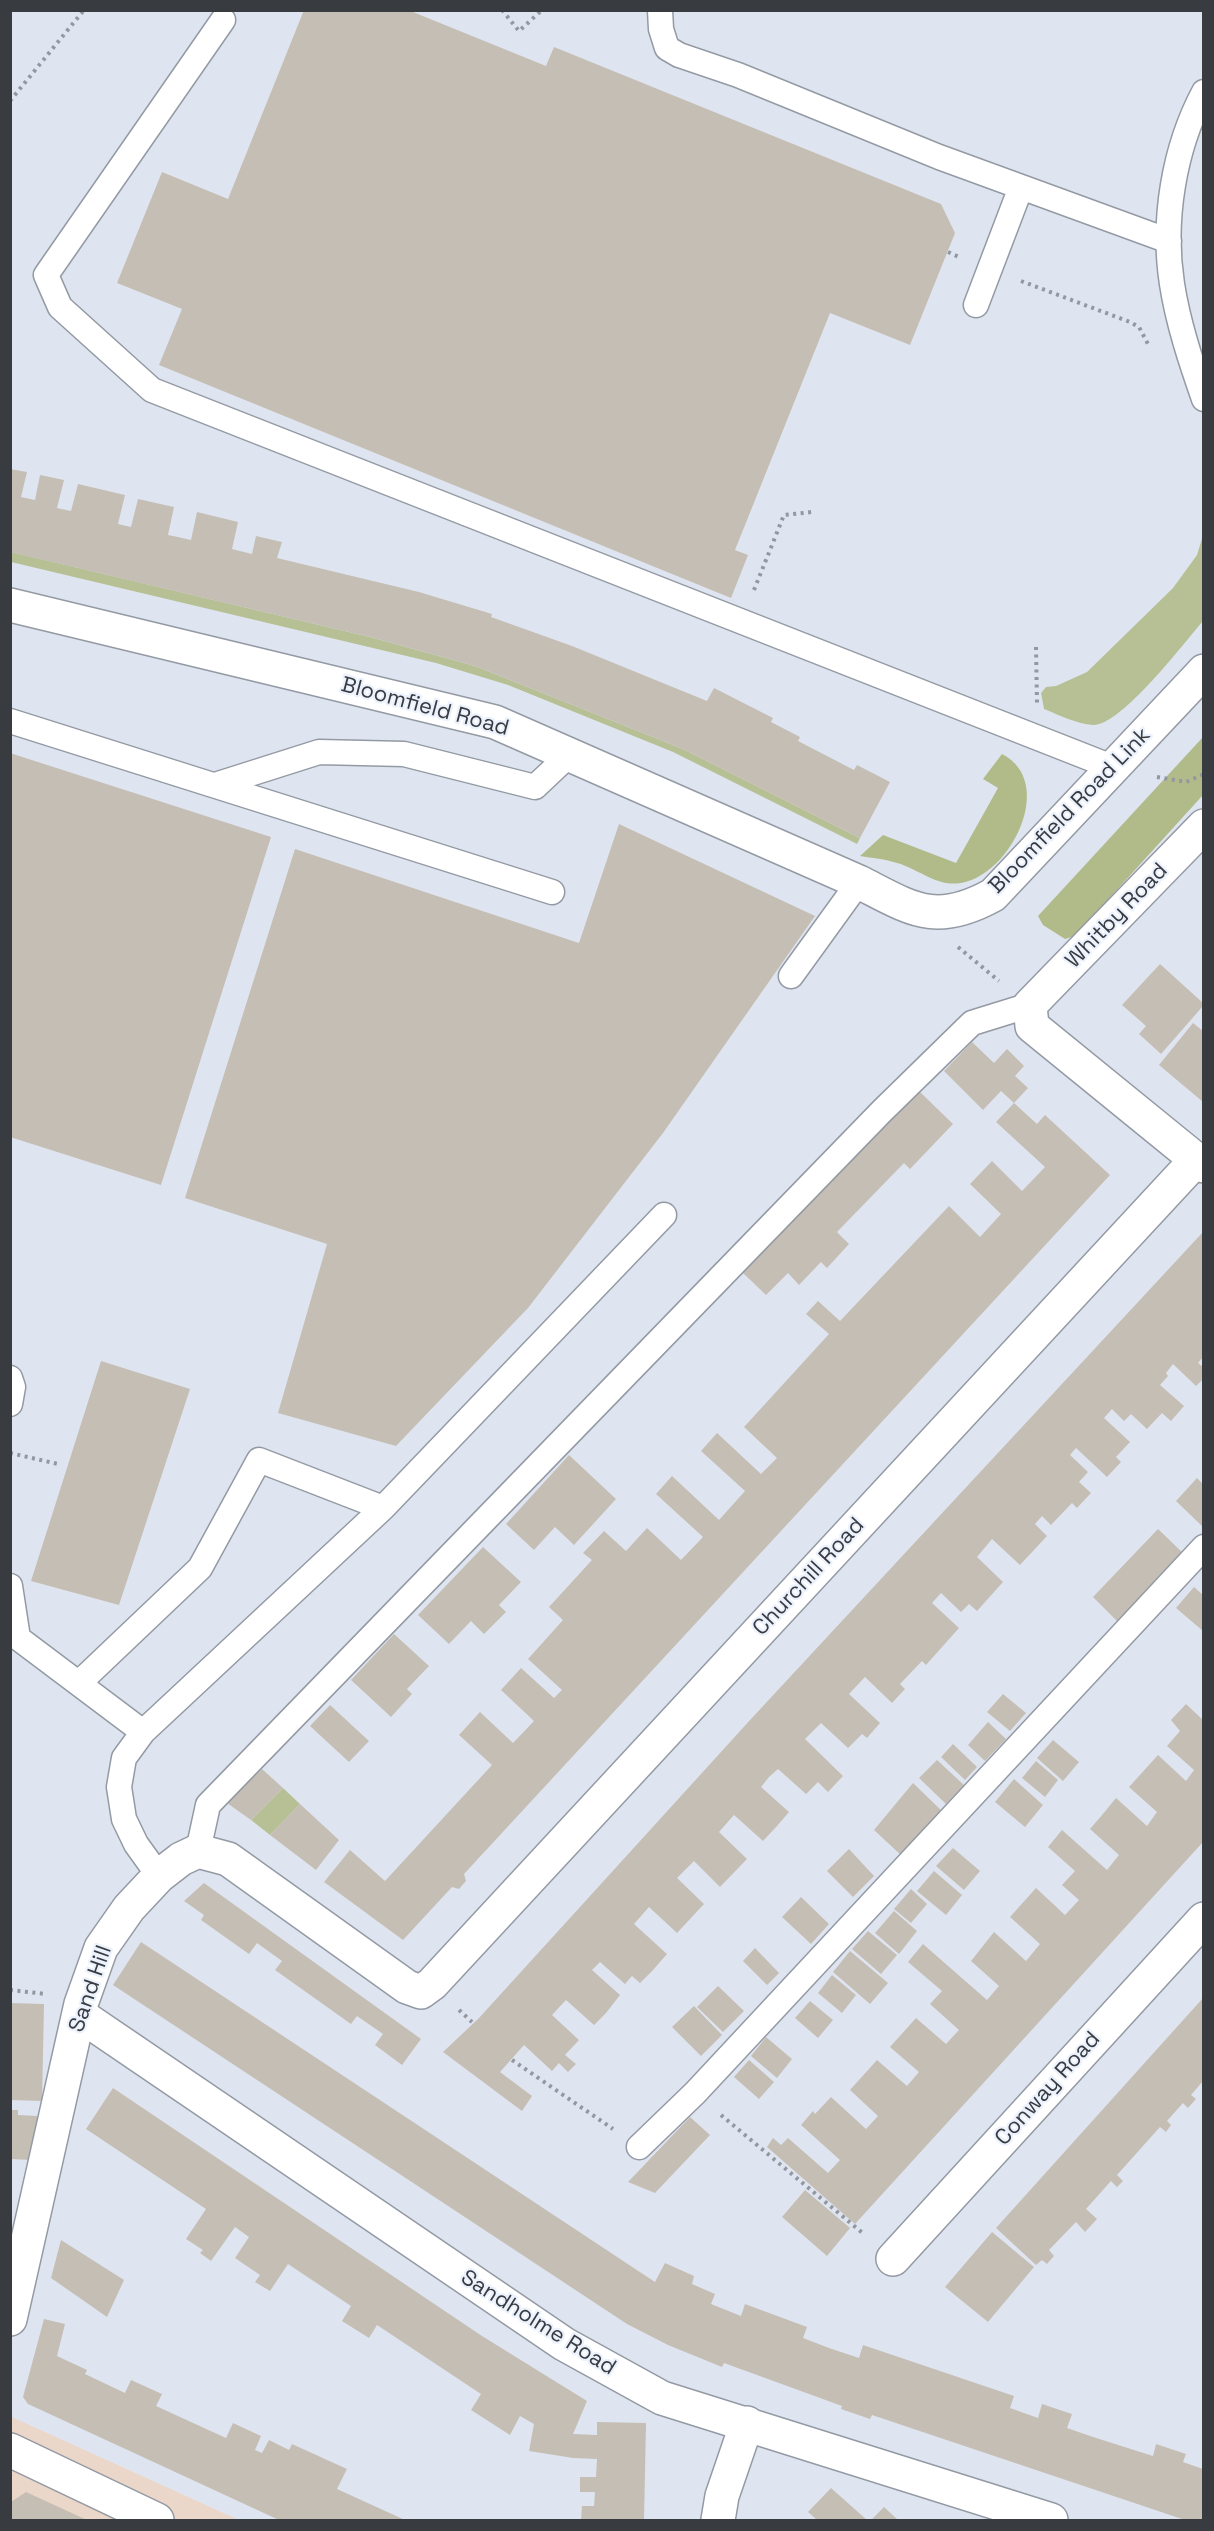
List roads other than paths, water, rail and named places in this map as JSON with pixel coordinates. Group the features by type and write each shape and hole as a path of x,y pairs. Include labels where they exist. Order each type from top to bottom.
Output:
{"street":[{"name":"Bloomfield Road","path":"10,605 495,722 872,889"},
{"name":"Bloomfield Road Link","path":"872,889 912,909 953,913 971,908 993,896 1203,671"},
{"name":"Whitby Road","path":"1030,1005 1203,826"},
{"path":"1030,1005 1032,1026 1200,1163"},
{"name":"Churchill Road","path":"198,1851 228,1858 407,1987 421,1992 441,1975 1200,1163"},
{"name":"Sand Hill","path":"10,2319 80,2015 101,1948 129,1908 159,1876 181,1859 198,1851"},
{"name":"Conway Road","path":"893,2259 1203,1919"},
{"name":"Sandholme Road","path":"80,2015 564,2344 662,2398 1051,2520"},
{"path":"718,2520 722,2496 747,2423"},
{"path":"10,2450 157,2520"}],"lane":[{"path":"660,10 661,29 667,48 679,55 738,75 929,153 1169,241"},
{"path":"223,20 46,275 60,307 152,390 1112,767"},
{"path":"1203,92 1190,118 1177,167 1169,241 1172,284 1197,357 1203,399"},
{"path":"976,305 988,268 1021,186"},
{"path":"10,721 552,892"},
{"path":"215,785 319,752 404,754 535,787 570,754"},
{"path":"791,976 872,889"},
{"path":"198,1851 208,1805 898,1095 972,1023 1030,1005"},
{"path":"159,1876 136,1844 124,1819 119,1787 124,1758 143,1732 383,1508 664,1215"},
{"path":"10,1377 13,1387 10,1404"},
{"path":"79,1683 200,1568 259,1460 383,1508"},
{"path":"639,2147 695,2093 1203,1547"},
{"path":"10,1586 18,1638 143,1732"}]}
